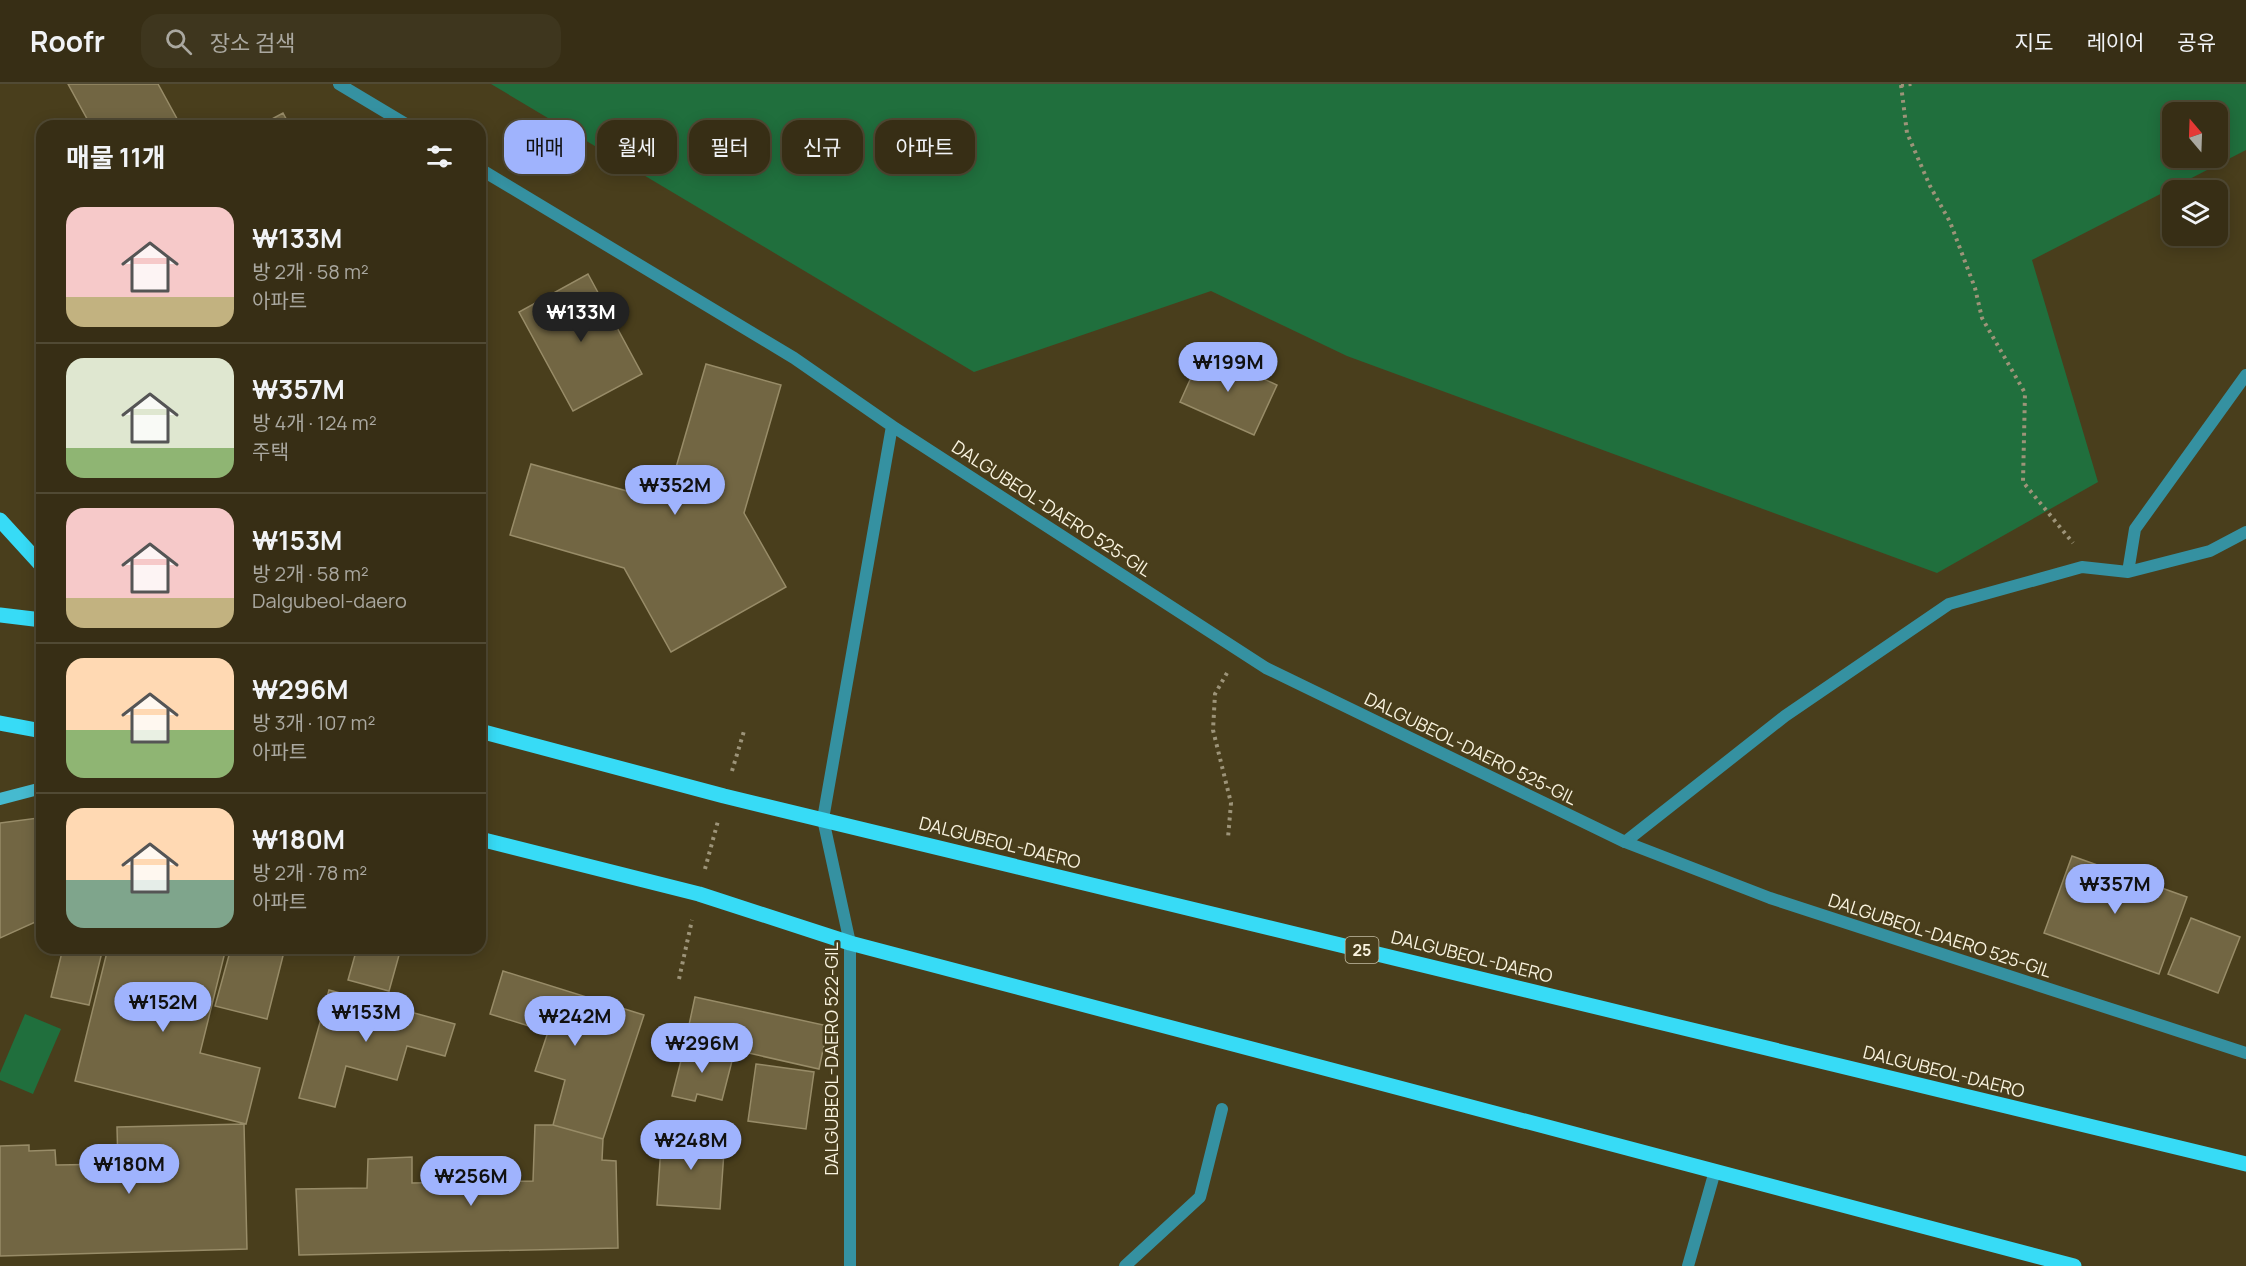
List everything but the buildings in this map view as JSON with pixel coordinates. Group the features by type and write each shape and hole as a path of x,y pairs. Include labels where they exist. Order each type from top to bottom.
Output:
{"main road":[{"path":"0,520 36,559"},
{"path":"0,615 36,619"},
{"path":"0,723 36,730"},
{"name":"DALGUBEOL-DAERO","path":"486,733 724,796 2246,1164"},
{"path":"0,799 36,790"},
{"path":"486,841 699,894 850,943 2074,1266"}],"street":[{"path":"339,84 399,120"},
{"name":"DALGUBEOL-DAERO 525-GIL","path":"486,173 794,358 892,426 1266,668 1625,842 1770,898 2246,1053"},
{"path":"2128,572 2134,529 2246,375"},
{"path":"823,819 892,426"},
{"path":"1625,842 1785,716 1949,604 2082,567 2128,572 2210,551 2246,532"},
{"name":"DALGUBEOL-DAERO 522-GIL","path":"823,819 850,943 850,1266"},
{"path":"1125,1266 1200,1197 1222,1109"},
{"path":"1689,1266 1715,1171"}],"path":[{"path":"1912,84 1901,85 1907,133 1930,186 1950,222 1975,288 1982,318 2025,393 2023,482 2081,554 2082,567"},
{"path":"1228,838 1231,803 1214,730 1215,694 1241,652"},
{"path":"679,979 724,796 744,731"}],"green space":[{"path":"491,84 2246,84 2246,150 2228,159 2228,102 2162,102 2162,168 2211,168 2188,180 2162,180 2162,193 2032,260 2098,482 1937,573 1347,356 1211,291 974,372 642,174 677,174 677,120 597,120 597,147 585,140 585,120 551,120"},
{"path":"25,1014 61,1029 33,1094 0,1080 0,1073"}]}
